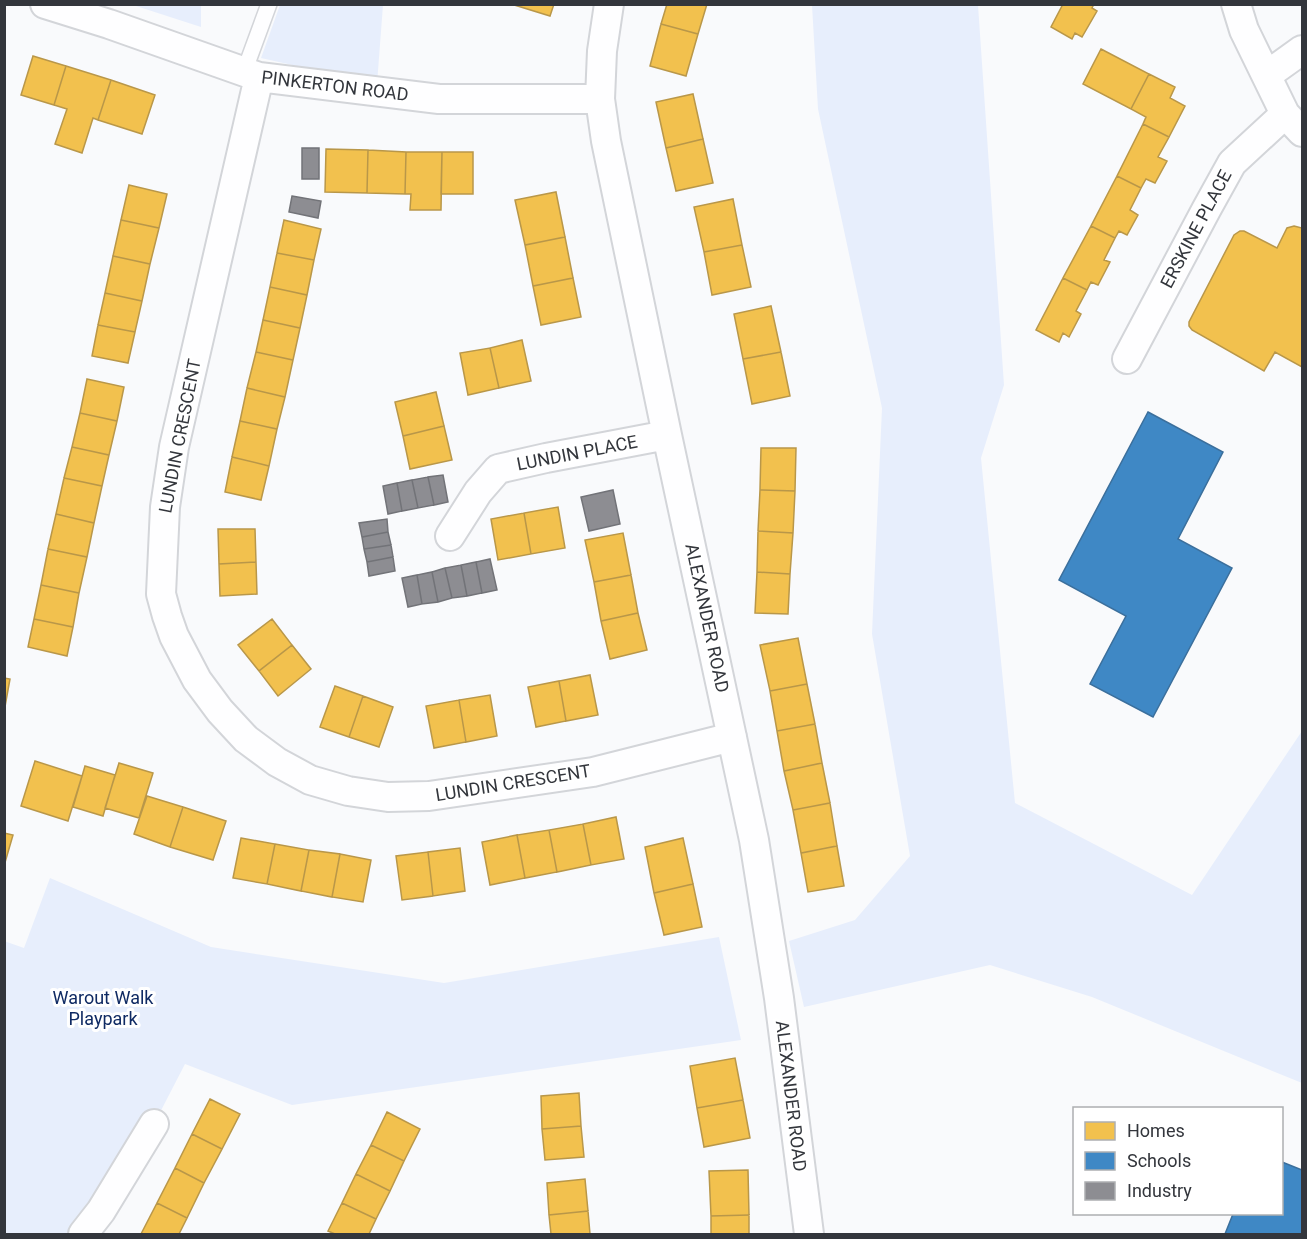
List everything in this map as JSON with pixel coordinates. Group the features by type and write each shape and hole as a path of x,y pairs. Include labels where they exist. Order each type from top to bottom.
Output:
{"street":[{"name":"PINKERTON ROAD","path":"45,4 251,74 440,99 600,99"},
{"name":"ALEXANDER ROAD","path":"609,4 602,51 600,99 667,435 754,840 777,987 809,1234"},
{"path":"1236,4 1244,30 1294,123"},
{"path":"1267,75 1302,50"},
{"name":"LUNDIN CRESCENT","path":"251,74 174,447 165,507 161,594 174,636 197,680 220,711 246,739 277,762 310,780 348,791 388,797 429,796 593,772 732,737"},
{"name":"ERSKINE PLACE","path":"1127,359 1232,163 1294,123"},
{"name":"LUNDIN PLACE","path":"450,536 478,492 498,469 667,435"},
{"path":"83,1234 101,1211 154,1124"}],"lane":[{"path":"251,74 269,4"}],"green space":[{"path":"133,5 201,5 201,27"},
{"path":"280,5 383,5 377,84 261,58"},
{"path":"812,5 978,5 1004,385 981,458 1015,803 1192,895 1302,731 1302,1083 1092,997 990,965 804,1007 789,941 855,920 910,856 872,634 882,408 818,109"},
{"name":"Warout Walk Playpark","path":"50,878 211,947 444,983 719,937 741,1040 292,1105 185,1064 154,1124 78,1234 5,1234 4,941 24,948"}],"building: Homes":[{"path":"511,4 554,4 550,16"},
{"path":"667,4 707,4 698,34 661,24"},
{"path":"1063,4 1094,4 1092,8 1097,11 1082,37 1075,33 1072,39 1051,27"},
{"path":"661,24 698,34 686,76 650,66"},
{"path":"1101,49 1149,74 1131,109 1083,84"},
{"path":"33,56 66,66 54,105 21,95"},
{"path":"66,66 111,80 98,120 93,118 82,153 55,144 67,109 54,105"},
{"path":"1149,74 1175,87 1170,98 1185,106 1169,137 1143,124 1146,117 1131,109"},
{"path":"111,80 155,95 142,134 98,120"},
{"path":"693,94 703,139 666,148 656,102"},
{"path":"1143,124 1169,137 1158,157 1167,161 1155,183 1146,179 1141,188 1117,176"},
{"path":"703,139 713,183 676,191 666,148"},
{"path":"326,149 368,150 367,193 325,192"},
{"path":"368,150 406,152 405,194 367,193"},
{"path":"406,152 442,152 441,210 410,210 411,194 405,194"},
{"path":"442,152 473,152 473,194 441,194"},
{"path":"1117,176 1141,188 1130,210 1138,215 1127,235 1119,231 1115,238 1091,226"},
{"path":"129,185 167,194 159,228 121,220"},
{"path":"556,192 565,237 525,245 515,200"},
{"path":"733,199 742,245 704,252 694,207"},
{"path":"121,220 159,228 150,264 113,256"},
{"path":"284,220 321,229 314,260 277,253"},
{"path":"1091,226 1115,238 1104,260 1110,262 1098,285 1091,282 1087,290 1063,278"},
{"path":"1294,226 1302,228 1302,367 1275,352 1264,371 1192,330 1189,322 1234,235 1244,231 1277,248 1287,228"},
{"path":"565,237 573,278 533,286 525,245"},
{"path":"742,245 751,287 712,295 704,252"},
{"path":"277,253 314,260 307,295 270,287"},
{"path":"113,256 150,264 142,301 105,293"},
{"path":"573,278 581,317 541,325 533,286"},
{"path":"1063,278 1087,290 1076,311 1081,314 1069,337 1063,333 1059,342 1036,330"},
{"path":"270,287 307,295 300,328 263,320"},
{"path":"105,293 142,301 135,332 98,325"},
{"path":"771,306 781,352 743,359 734,314"},
{"path":"263,320 300,328 293,360 256,352"},
{"path":"98,325 135,332 128,363 92,356"},
{"path":"522,340 531,381 499,388 490,348"},
{"path":"490,348 499,388 468,395 460,353"},
{"path":"256,352 293,360 285,397 247,388"},
{"path":"781,352 790,396 752,404 743,359"},
{"path":"87,379 124,387 117,421 80,413"},
{"path":"247,388 285,397 277,429 240,421"},
{"path":"436,392 444,426 403,436 395,402"},
{"path":"80,413 117,421 109,455 72,447"},
{"path":"240,421 277,429 269,466 232,457"},
{"path":"444,426 452,460 410,469 403,436"},
{"path":"72,447 109,455 102,486 64,478"},
{"path":"761,448 796,448 795,491 760,490"},
{"path":"232,457 269,466 261,500 225,492"},
{"path":"64,478 102,486 94,523 56,514"},
{"path":"760,490 795,491 793,533 758,531"},
{"path":"558,507 565,548 531,554 524,513"},
{"path":"524,513 531,554 498,560 491,519"},
{"path":"56,514 94,523 87,557 48,549"},
{"path":"218,529 255,529 256,562 219,564"},
{"path":"758,531 793,533 790,574 757,572"},
{"path":"623,533 631,575 594,582 585,540"},
{"path":"48,549 87,557 79,593 41,585"},
{"path":"256,562 257,594 220,596 219,564"},
{"path":"757,572 790,574 788,614 755,613"},
{"path":"631,575 638,613 601,621 594,582"},
{"path":"41,585 79,593 73,627 34,619"},
{"path":"638,613 647,650 610,659 601,621"},
{"path":"34,619 73,627 67,656 28,647"},
{"path":"272,619 292,645 259,671 238,645"},
{"path":"798,638 807,684 770,691 760,645"},
{"path":"292,645 311,669 278,696 259,671"},
{"path":"590,675 598,715 566,721 559,681"},
{"path":"4,678 10,679 4,712"},
{"path":"559,681 566,721 536,727 528,687"},
{"path":"807,684 815,724 777,731 770,691"},
{"path":"335,686 363,696 349,737 320,727"},
{"path":"490,695 497,736 466,742 459,700"},
{"path":"363,696 393,707 379,747 349,737"},
{"path":"459,700 466,742 434,748 426,706"},
{"path":"815,724 822,763 784,771 777,731"},
{"path":"35,761 82,776 68,821 21,806"},
{"path":"119,763 153,773 139,818 105,808"},
{"path":"822,763 830,803 793,810 784,771"},
{"path":"85,766 115,775 103,816 73,807"},
{"path":"147,796 183,807 170,847 134,834"},
{"path":"830,803 837,846 801,853 793,810"},
{"path":"183,807 226,821 213,860 170,847"},
{"path":"616,817 624,859 591,865 583,824"},
{"path":"583,824 591,865 557,872 549,830"},
{"path":"549,830 557,872 525,878 517,835"},
{"path":"4,833 13,835 4,866"},
{"path":"517,835 525,878 490,885 482,842"},
{"path":"241,838 275,844 267,884 233,878"},
{"path":"683,838 693,884 654,893 645,847"},
{"path":"275,844 309,850 301,891 267,884"},
{"path":"837,846 844,886 808,892 801,853"},
{"path":"460,848 465,891 433,896 428,852"},
{"path":"309,850 340,854 332,897 301,891"},
{"path":"428,852 433,896 402,900 396,856"},
{"path":"340,854 371,860 363,902 332,897"},
{"path":"693,884 702,927 664,935 654,893"},
{"path":"735,1058 743,1100 697,1108 690,1066"},
{"path":"579,1093 581,1126 542,1129 541,1096"},
{"path":"210,1099 240,1114 222,1149 192,1134"},
{"path":"743,1100 750,1138 704,1147 697,1108"},
{"path":"387,1112 420,1129 404,1161 371,1145"},
{"path":"581,1126 584,1157 545,1160 542,1129"},
{"path":"192,1134 222,1149 204,1183 175,1168"},
{"path":"371,1145 404,1161 390,1191 356,1174"},
{"path":"175,1168 204,1183 187,1218 157,1203"},
{"path":"748,1170 749,1215 711,1216 709,1171"},
{"path":"356,1174 390,1191 376,1219 342,1203"},
{"path":"585,1179 588,1211 549,1215 547,1183"},
{"path":"157,1203 187,1218 179,1234 141,1234"},
{"path":"342,1203 376,1219 369,1234 335,1234 328,1231"},
{"path":"588,1211 590,1234 551,1234 549,1215"},
{"path":"749,1215 749,1234 711,1234 711,1216"}],"building: Schools":[{"path":"1148,412 1223,452 1178,539 1232,568 1153,717 1090,684 1126,616 1059,580"},
{"path":"1283,1162 1302,1170 1302,1234 1225,1234 1233,1215 1283,1215"}],"building: Industry":[{"path":"302,148 319,148 319,179 302,179"},
{"path":"292,196 321,201 318,218 289,212"},
{"path":"443,475 448,502 434,505 428,477"},
{"path":"428,477 434,505 418,508 412,480"},
{"path":"412,480 418,508 402,511 397,483"},
{"path":"397,483 402,511 388,514 383,486"},
{"path":"613,490 620,524 589,531 581,497"},
{"path":"387,519 388,532 362,537 359,523"},
{"path":"388,532 391,545 364,549 362,537"},
{"path":"391,545 393,557 367,562 364,549"},
{"path":"393,557 395,571 369,576 367,562"},
{"path":"490,559 497,590 482,593 476,562"},
{"path":"476,562 482,593 467,596 461,565"},
{"path":"461,565 467,596 452,598 445,568"},
{"path":"445,568 452,598 438,602 432,572"},
{"path":"432,572 438,602 422,604 417,575"},
{"path":"417,575 422,604 408,607 402,578"}]}
